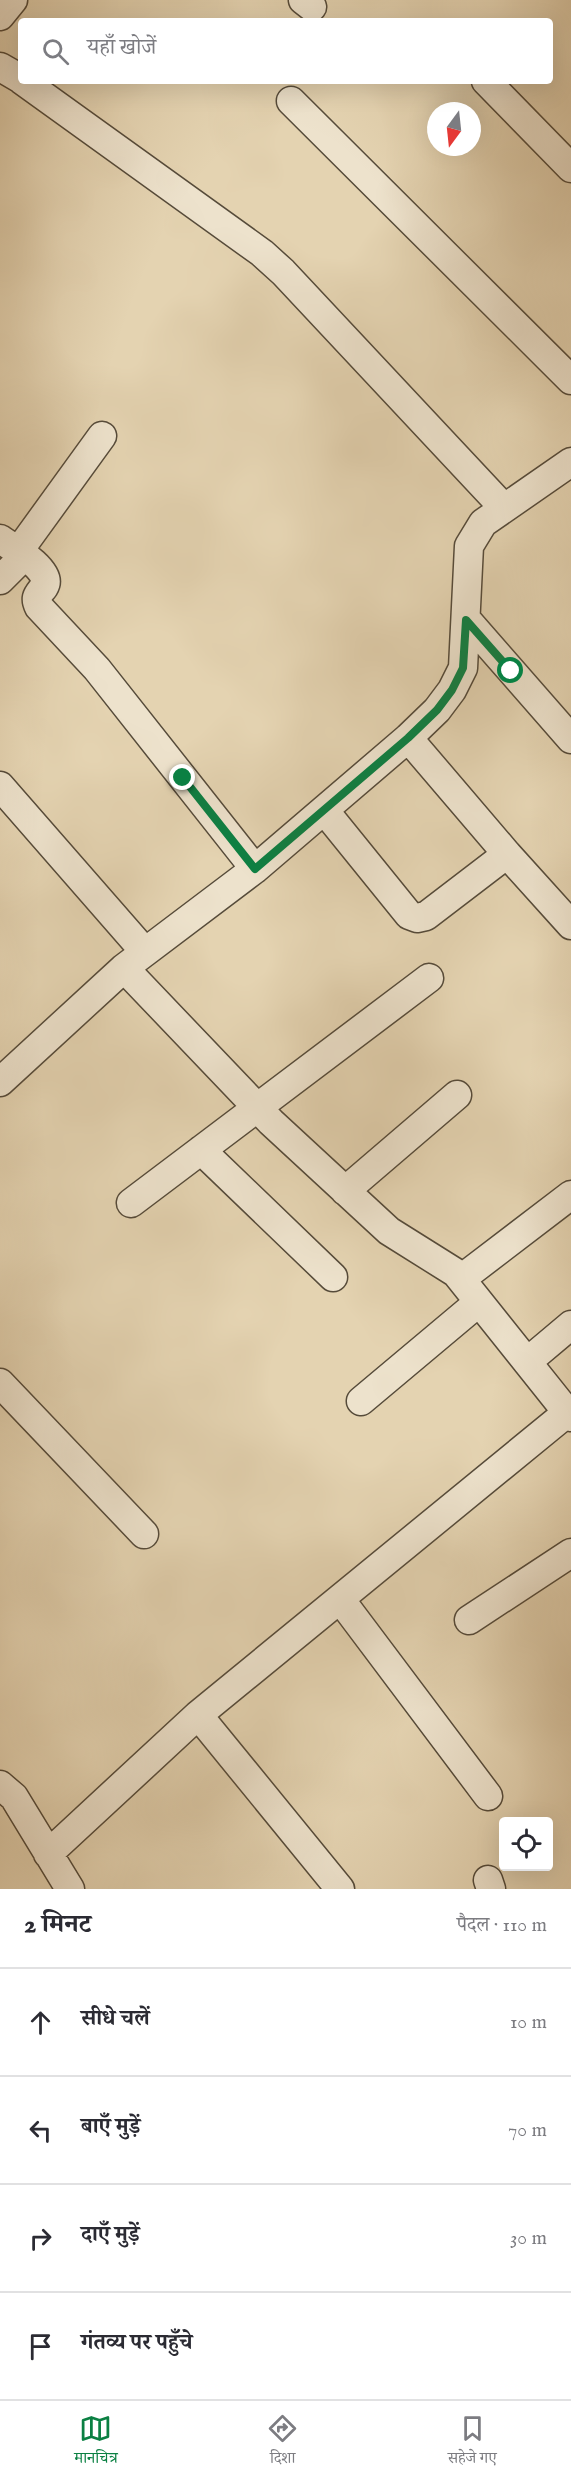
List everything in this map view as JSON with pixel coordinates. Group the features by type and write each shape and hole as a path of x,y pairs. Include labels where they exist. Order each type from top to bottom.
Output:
{"street":[{"path":"0,16 13,0"},
{"path":"0,67 18,78"},
{"path":"28,84 262,253 283,272 504,508"},
{"path":"489,84 571,168"},
{"path":"291,101 571,381"},
{"path":"0,580 14,549 102,436"},
{"path":"0,1082 135,960 255,869 408,738 437,710 452,690 463,668 469,546 483,523 571,462"},
{"path":"14,549 42,570 46,578 45,585 36,601 39,607 97,669 255,869"},
{"path":"466,620 571,739"},
{"path":"408,738 571,925"},
{"path":"0,786 135,960 257,1108 389,1231 448,1267 461,1279 569,1415 198,1715 48,1854"},
{"path":"324,810 409,915 417,918 426,916 507,854"},
{"path":"131,1203 429,978"},
{"path":"345,1191 457,1095"},
{"path":"201,1150 333,1277"},
{"path":"461,1279 571,1195"},
{"path":"361,1401 479,1302"},
{"path":"527,1362 571,1325"},
{"path":"0,1383 144,1534"},
{"path":"469,1620 571,1553"},
{"path":"340,1599 489,1796"},
{"path":"198,1715 340,1889"},
{"path":"0,1785 14,1797 70,1889"}],"route":[{"path":"183,778 255,869 408,738 437,710 452,690 463,668 466,620 511,671"}]}
